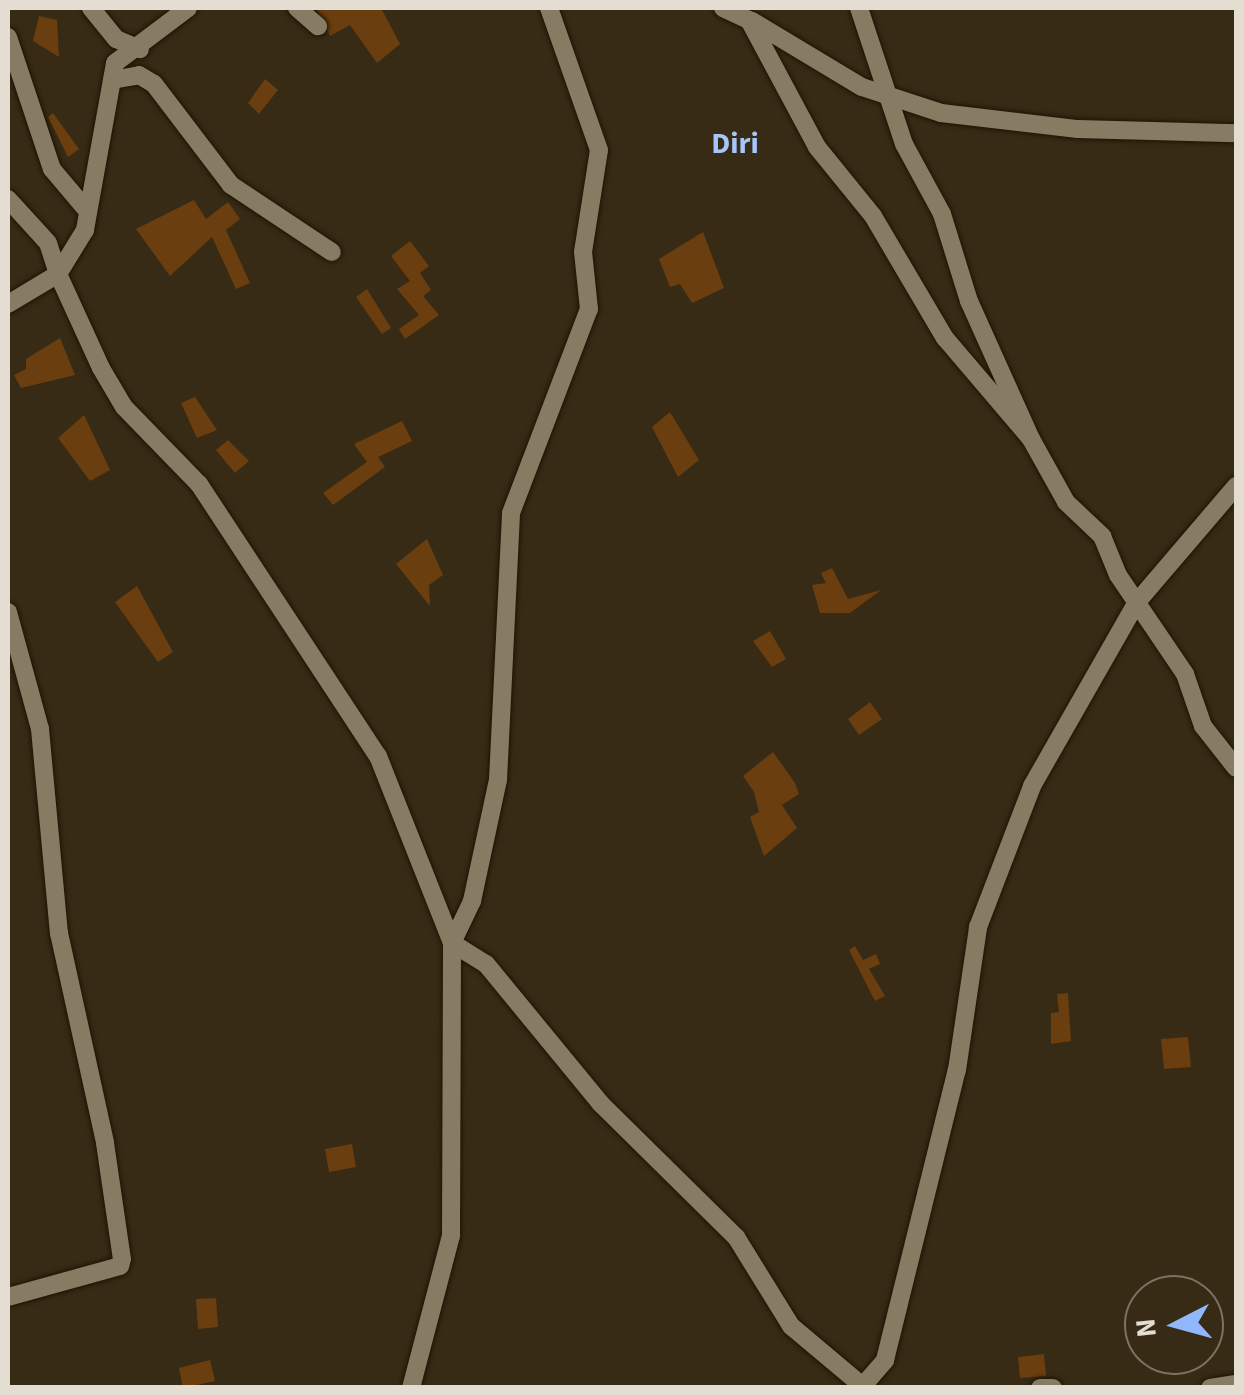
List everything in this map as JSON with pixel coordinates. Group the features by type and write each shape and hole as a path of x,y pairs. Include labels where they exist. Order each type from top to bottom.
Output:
{"street":[{"path":"91,8 116,39 140,49"},
{"path":"8,304 58,274 85,230 85,208 107,134 115,64 140,49 188,8"},
{"path":"297,8 318,26"},
{"path":"452,943 472,900 498,780 511,513 589,309 584,252 599,150 549,8"},
{"path":"723,8 886,94 941,113 1078,129 1236,133"},
{"path":"859,8 886,94 1031,439 1066,502 1102,536 1137,602 1185,674 1203,726 1236,768"},
{"path":"749,20 817,148 873,216 945,338 1031,439"},
{"path":"8,37 52,169 85,208"},
{"path":"112,80 139,75 154,84 231,185 332,252"},
{"path":"8,199 48,243 58,274 124,407 200,484 378,756 452,943 451,1236 411,1388"},
{"path":"452,943 486,964 601,1104 736,1237 791,1326 863,1387 885,1360 957,1070 978,927 1032,786 1137,602 1236,486"},
{"path":"8,612 40,729 66,979 91,1071 122,1258 120,1266 8,1297"},
{"path":"1210,1388 1236,1384"},
{"path":"1040,1388 1054,1388"}],"building":[{"path":"316,8 381,8 400,44 377,63 350,25 330,36"},
{"path":"39,16 57,20 59,57 33,41"},
{"path":"265,79 278,90 259,114 248,103"},
{"path":"53,113 79,149 68,157 48,117"},
{"path":"194,200 206,219 228,202 240,219 226,230 250,283 236,289 212,237 170,276 136,229"},
{"path":"703,232 724,288 692,303 680,284 670,287 659,259"},
{"path":"410,241 429,266 420,273 431,290 423,296 439,315 405,339 399,329 419,315 397,289 410,281 391,256"},
{"path":"367,289 391,328 382,334 356,297"},
{"path":"60,338 75,375 21,388 14,375 26,369 26,359"},
{"path":"195,397 217,430 197,438 181,403"},
{"path":"670,412 699,460 678,477 652,427"},
{"path":"84,415 110,470 90,481 58,438"},
{"path":"402,421 412,441 378,457 385,467 333,505 323,493 367,462 354,444"},
{"path":"228,440 249,461 235,473 216,450"},
{"path":"427,539 443,575 429,585 430,606 396,564"},
{"path":"832,568 848,599 881,590 850,613 820,613 812,585 826,583 821,573"},
{"path":"137,586 173,652 158,662 115,602"},
{"path":"770,631 786,659 772,667 753,641"},
{"path":"870,702 882,719 859,735 848,719"},
{"path":"773,752 799,794 782,805 797,828 764,856 750,817 759,812 754,792 743,776"},
{"path":"855,946 863,960 876,954 880,964 869,969 885,996 875,1001 849,950"},
{"path":"1068,993 1071,1041 1051,1044 1051,1013 1059,1012 1057,994"},
{"path":"1188,1037 1191,1067 1164,1069 1161,1039"},
{"path":"352,1144 356,1167 329,1172 325,1149"},
{"path":"216,1298 218,1327 198,1329 196,1299"},
{"path":"1044,1354 1046,1376 1020,1378 1018,1357"},
{"path":"210,1360 215,1381 183,1388 179,1368"}],"district":[{"name":"Diri","path":"735,144"}]}
